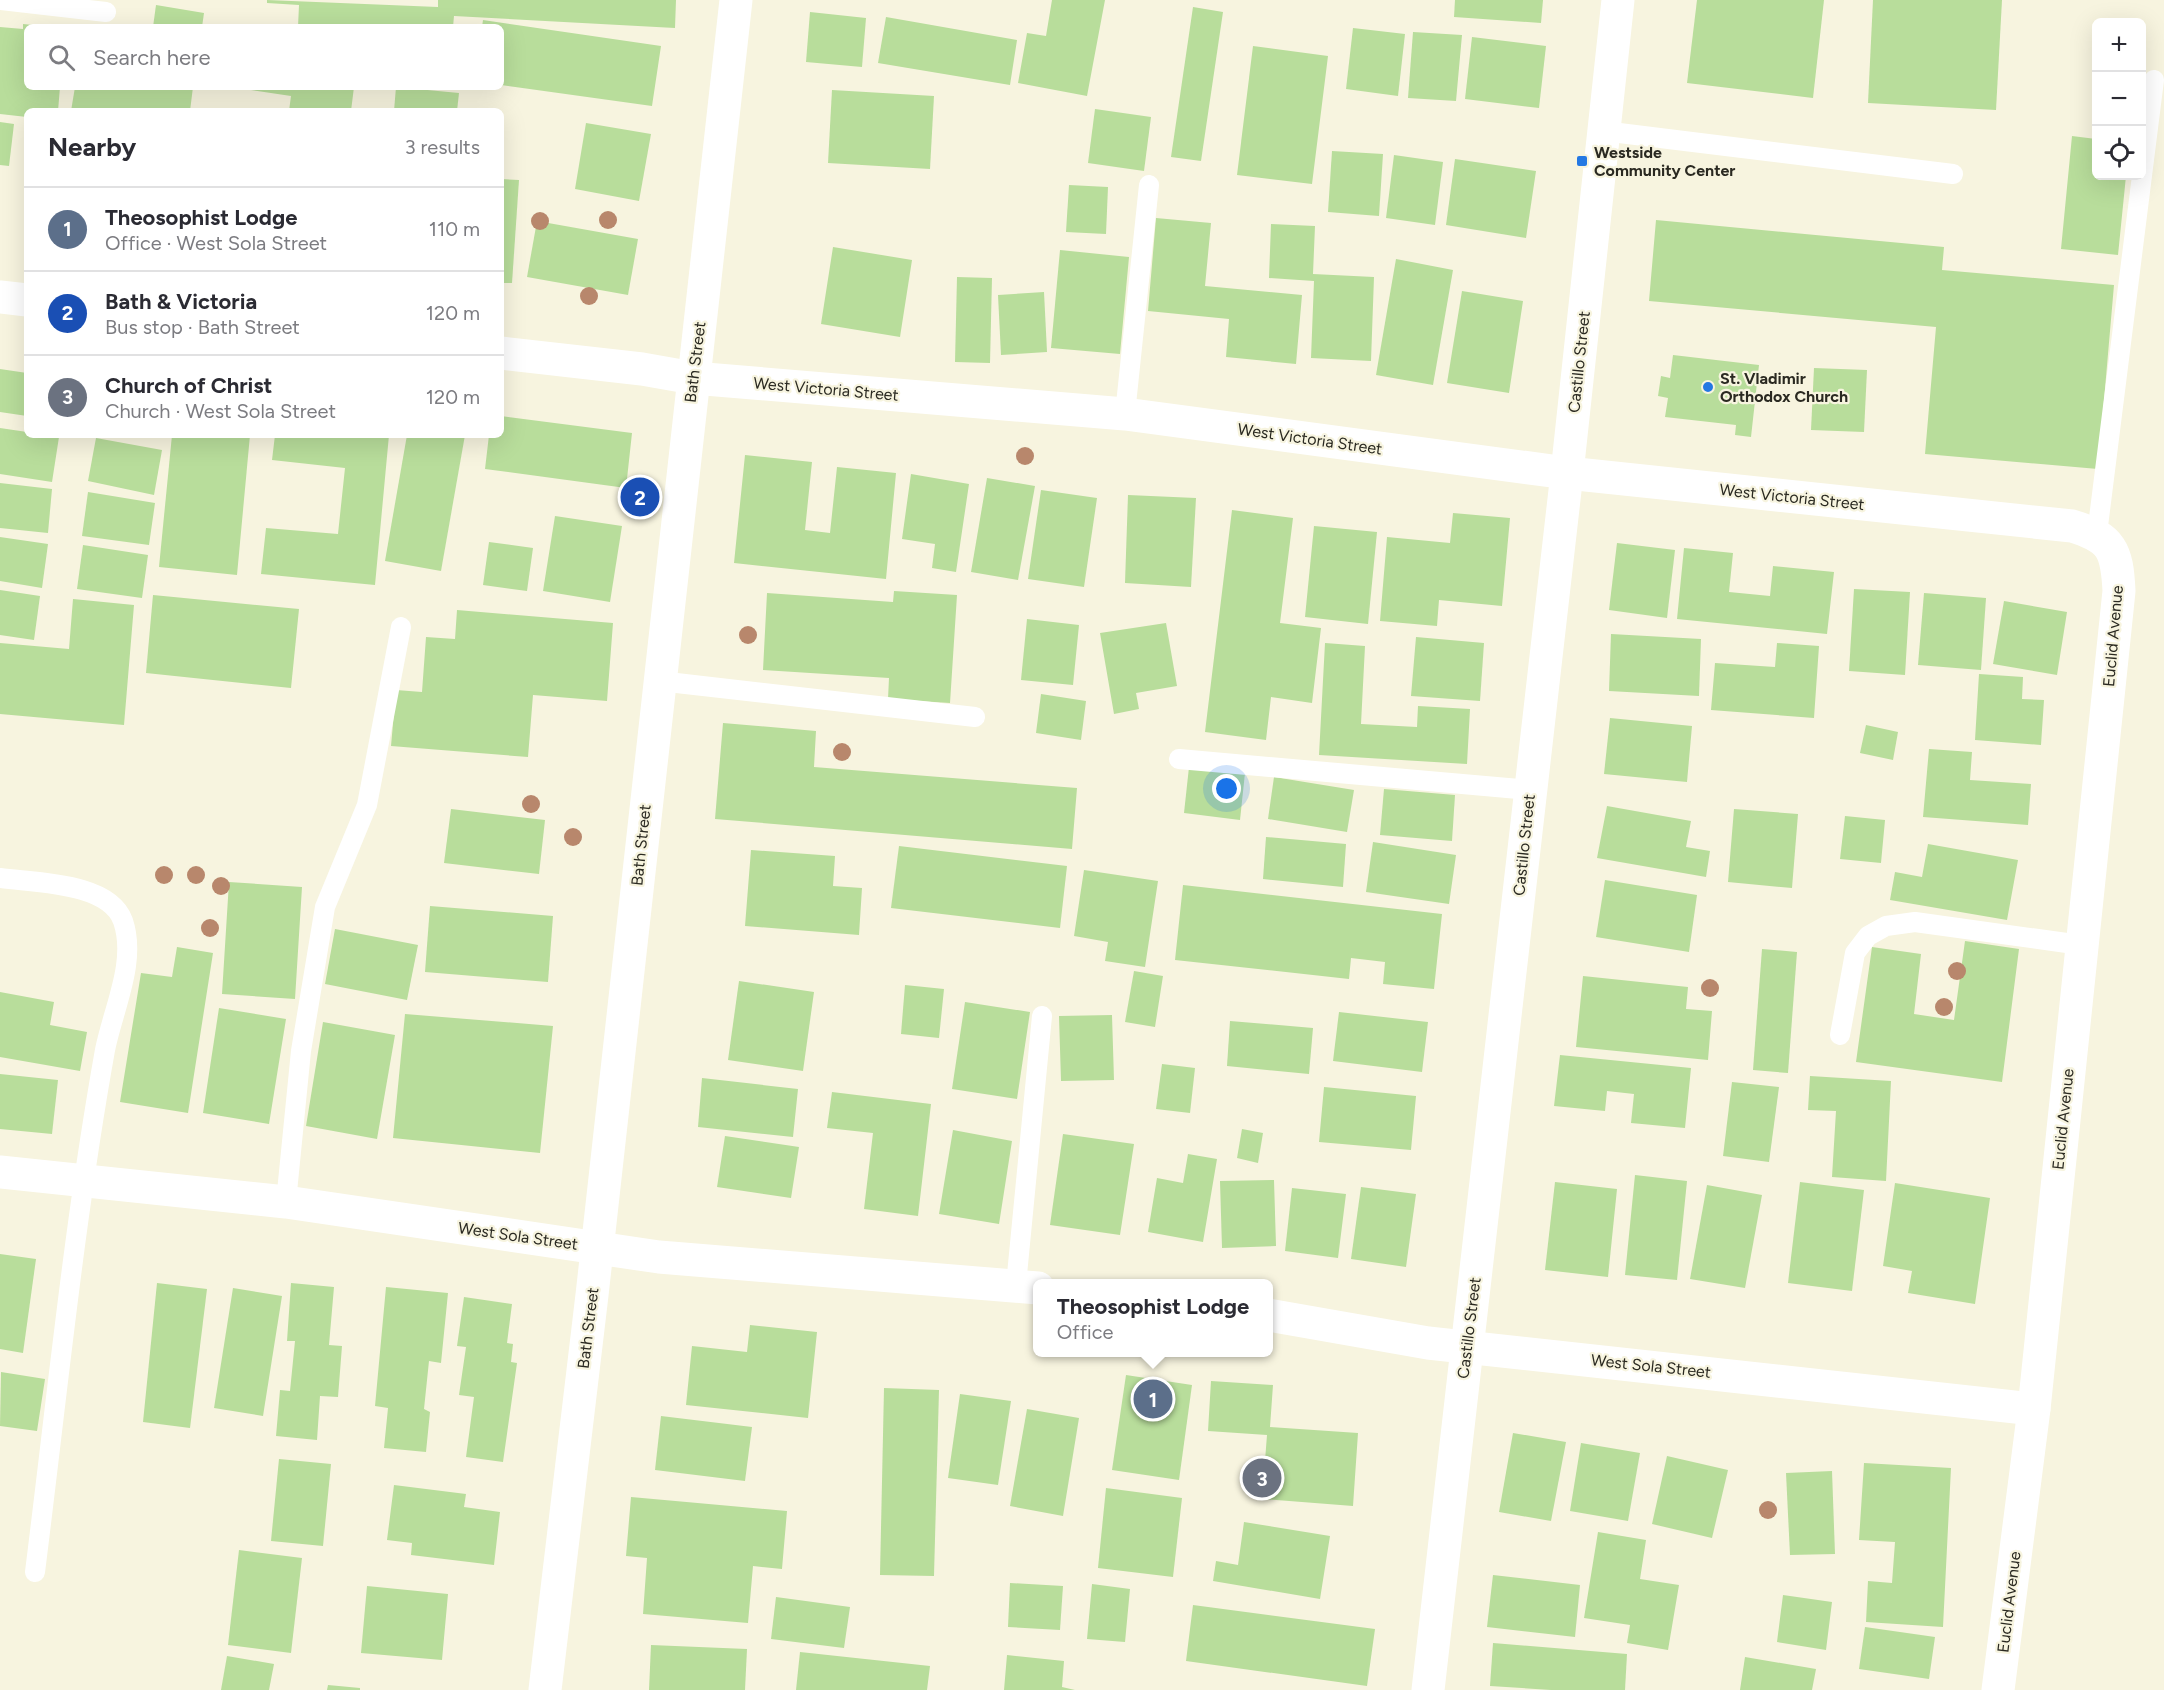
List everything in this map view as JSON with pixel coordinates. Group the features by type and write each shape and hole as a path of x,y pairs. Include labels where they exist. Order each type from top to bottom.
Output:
{"street":[{"name":"Bath Street","path":"545,1690 736,0"},
{"name":"Castillo Street","path":"1428,1690 1567,473 1618,0"},
{"path":"0,297 24,300"},
{"name":"West Victoria Street","path":"504,353 642,369 693,378 1125,414 1567,473 2072,526 2104,541"},
{"name":"Euclid Avenue","path":"1998,1690 2034,1409 2119,591 2118,569 2104,541"},
{"name":"West Sola Street","path":"0,1172 286,1202 659,1257 1027,1287"},
{"name":"West Sola Street","path":"1273,1316 1405,1340 2034,1409"}],"lane":[{"path":"1,0 106,12"},
{"path":"2104,541 2154,80"},
{"path":"1604,130 1953,174"},
{"path":"1125,414 1149,185"},
{"path":"286,1202 301,1051 325,907 368,805 401,627"},
{"path":"659,681 975,717"},
{"path":"1179,759 1530,790"},
{"path":"0,878 83,890 106,900 122,919 128,946 124,982 112,1013 82,1179 35,1572"},
{"path":"1840,1035 1855,953 1868,936 1886,926 1915,922 2081,945"},
{"path":"1027,1287 1042,1017"}],"building":[{"path":"267,0 438,7 438,0 676,0 675,28 454,16 453,24 298,24 299,5 267,3"},
{"path":"1052,0 1105,0 1087,96 1018,83 1027,33 1046,36"},
{"path":"1455,0 1543,0 1541,23 1454,17"},
{"path":"1697,0 1824,0 1813,98 1687,83"},
{"path":"1873,0 2002,0 1996,110 1868,103"},
{"path":"156,5 204,13 202,24 153,24"},
{"path":"1193,7 1223,12 1201,161 1171,157"},
{"path":"810,12 866,18 862,67 806,62"},
{"path":"886,17 1017,40 1010,85 878,63"},
{"path":"483,20 661,46 652,106 504,85 504,24 482,24"},
{"path":"24,24 24,90 60,90 58,108 24,108 24,117 0,114 0,27 23,29"},
{"path":"1353,28 1405,34 1398,96 1346,89"},
{"path":"1413,32 1462,35 1456,101 1408,98"},
{"path":"1472,37 1546,46 1539,108 1465,99"},
{"path":"1253,46 1328,56 1312,184 1237,175"},
{"path":"74,90 193,90 190,108 72,108"},
{"path":"251,90 354,90 351,108 289,108 291,96"},
{"path":"396,90 459,93 457,108 394,108"},
{"path":"832,90 934,96 930,169 828,163"},
{"path":"1095,109 1151,117 1144,171 1088,163"},
{"path":"0,122 14,124 9,166 0,165"},
{"path":"586,123 651,134 639,201 575,189"},
{"path":"2072,136 2092,138 2092,180 2126,180 2118,255 2061,249"},
{"path":"1332,151 1383,154 1379,216 1328,212"},
{"path":"1394,155 1443,162 1435,225 1386,218"},
{"path":"1455,159 1536,171 1526,238 1446,225"},
{"path":"504,179 519,180 512,283 504,283"},
{"path":"1069,185 1108,187 1106,234 1066,232"},
{"path":"1156,218 1211,223 1205,286 1302,295 1296,364 1226,357 1229,319 1148,311"},
{"path":"1656,220 1944,247 1942,270 2114,285 2098,469 1925,454 1936,327 1649,301"},
{"path":"537,221 638,239 628,295 527,277"},
{"path":"1271,224 1315,226 1313,274 1374,277 1371,361 1311,358 1314,281 1269,278"},
{"path":"833,247 912,260 900,337 821,324"},
{"path":"1060,250 1129,257 1120,354 1051,348"},
{"path":"1396,259 1453,270 1433,385 1376,375"},
{"path":"957,277 992,278 990,363 955,362"},
{"path":"1462,291 1523,301 1509,393 1447,383"},
{"path":"1044,292 1047,352 1001,355 998,295"},
{"name":"St. Vladimir Orthodox Church","path":"1673,355 1759,365 1751,437 1735,435 1736,425 1665,417 1668,398 1658,396 1661,376 1670,378"},
{"path":"1814,368 1867,370 1864,432 1811,430"},
{"path":"0,369 24,373 24,416 0,412"},
{"path":"504,416 632,433 626,488 485,469 489,438 504,438"},
{"path":"0,428 24,432 24,438 59,438 52,482 0,474"},
{"path":"96,438 162,450 154,495 88,481"},
{"path":"172,438 250,438 237,575 159,567"},
{"path":"275,438 389,438 375,585 261,574 266,528 338,534 345,468 272,460"},
{"path":"406,438 464,438 441,571 385,561"},
{"path":"745,455 812,462 805,530 830,533 837,467 896,473 886,579 734,563"},
{"path":"911,474 969,484 956,572 932,568 935,544 902,539"},
{"path":"987,478 1035,486 1018,580 971,572"},
{"path":"0,483 52,489 48,533 0,528"},
{"path":"1041,490 1097,498 1084,587 1028,579"},
{"path":"88,492 155,503 149,545 82,536"},
{"path":"1128,495 1196,498 1191,587 1125,583"},
{"path":"1232,510 1293,518 1280,623 1321,628 1312,703 1271,697 1266,740 1205,732"},
{"path":"1453,513 1510,518 1502,606 1439,600 1437,626 1380,621 1387,537 1450,543"},
{"path":"555,516 622,526 610,602 543,591"},
{"path":"1314,526 1377,532 1368,624 1305,617"},
{"path":"0,537 48,544 42,588 0,581"},
{"path":"489,542 533,548 527,591 483,585"},
{"path":"1617,543 1675,550 1667,618 1609,610"},
{"path":"83,545 148,555 142,598 77,589"},
{"path":"1684,548 1733,553 1729,592 1770,596 1773,566 1834,572 1827,634 1677,619"},
{"path":"1854,589 1910,592 1905,675 1849,671"},
{"path":"0,590 40,596 34,640 0,635"},
{"path":"894,591 957,595 950,703 888,699 889,678 763,670 767,593 893,602"},
{"path":"1924,593 1986,598 1981,670 1918,665"},
{"path":"153,595 299,609 291,688 146,673"},
{"path":"73,599 134,605 124,725 0,714 0,643 69,649"},
{"path":"2004,601 2067,612 2057,675 1993,664"},
{"path":"457,610 613,623 607,701 533,695 528,757 391,746 396,690 422,692 426,637 455,639"},
{"path":"1027,619 1079,625 1073,685 1021,680"},
{"path":"1166,623 1177,686 1136,693 1139,709 1114,714 1100,633"},
{"path":"1611,634 1701,639 1699,696 1609,691"},
{"path":"1416,637 1484,643 1480,701 1411,696"},
{"path":"1325,643 1365,646 1361,724 1417,727 1418,706 1470,709 1467,764 1319,755"},
{"path":"1777,643 1819,646 1814,718 1711,710 1715,663 1775,667"},
{"path":"1979,674 2023,677 2022,699 2044,700 2041,745 1975,740"},
{"path":"1041,694 1086,701 1081,740 1036,733"},
{"path":"1610,718 1692,726 1687,782 1604,774"},
{"path":"723,723 816,731 814,767 1077,788 1072,849 715,819"},
{"path":"1866,725 1898,732 1893,760 1860,753"},
{"path":"1929,749 1972,752 1970,780 2031,784 2028,825 1923,817"},
{"path":"1189,767 1245,773 1240,820 1184,813"},
{"path":"1274,777 1354,790 1347,832 1268,819"},
{"path":"1384,789 1455,795 1452,841 1380,835"},
{"path":"1607,806 1691,821 1686,847 1710,851 1706,877 1597,858"},
{"path":"451,809 545,820 539,874 444,863"},
{"path":"1734,809 1798,814 1792,888 1728,882"},
{"path":"1845,816 1885,820 1881,863 1840,859"},
{"path":"1266,837 1346,844 1343,887 1263,879"},
{"path":"1373,842 1456,855 1449,904 1366,892"},
{"path":"1928,844 2018,860 2007,920 1890,900 1895,872 1922,877"},
{"path":"899,846 1067,866 1060,928 891,908"},
{"path":"751,850 835,856 833,886 862,888 859,935 745,926"},
{"path":"1084,870 1158,881 1145,967 1105,961 1108,942 1074,936"},
{"path":"1605,880 1697,895 1689,952 1596,937"},
{"path":"229,882 302,887 295,999 222,994"},
{"path":"1183,885 1442,914 1434,989 1383,984 1385,962 1351,958 1349,979 1175,960"},
{"path":"430,906 553,916 548,982 425,972"},
{"path":"335,929 418,945 407,1000 325,984"},
{"path":"1965,941 2019,949 2002,1082 1856,1062 1872,947 1921,954 1914,1014 1954,1020"},
{"path":"177,947 213,953 188,1113 120,1102 141,973 172,977"},
{"path":"1762,949 1797,952 1788,1073 1753,1070"},
{"path":"1134,971 1163,976 1155,1027 1125,1022"},
{"path":"1583,976 1688,987 1686,1009 1712,1011 1708,1060 1576,1047"},
{"path":"739,981 814,992 803,1071 728,1060"},
{"path":"905,985 944,989 939,1038 901,1034"},
{"path":"0,992 54,1002 50,1025 87,1032 80,1071 0,1057"},
{"path":"965,1002 1030,1012 1017,1099 952,1089"},
{"path":"219,1008 286,1019 269,1124 203,1113"},
{"path":"1339,1012 1428,1022 1422,1072 1333,1061"},
{"path":"405,1014 553,1026 540,1153 393,1138"},
{"path":"1112,1015 1114,1080 1061,1081 1059,1016"},
{"path":"1230,1021 1313,1028 1309,1074 1227,1066"},
{"path":"323,1022 395,1035 377,1139 306,1126"},
{"path":"1560,1055 1691,1068 1685,1128 1631,1123 1634,1094 1607,1091 1605,1111 1554,1106"},
{"path":"1162,1064 1195,1068 1190,1113 1156,1109"},
{"path":"0,1074 58,1080 52,1134 0,1129"},
{"path":"1810,1076 1891,1081 1886,1181 1832,1177 1836,1111 1808,1110"},
{"path":"702,1078 798,1089 793,1137 698,1127"},
{"path":"1732,1082 1779,1087 1769,1162 1723,1156"},
{"path":"1324,1087 1416,1096 1411,1150 1319,1142"},
{"path":"832,1092 931,1104 918,1216 864,1209 873,1133 827,1128"},
{"path":"1242,1129 1263,1133 1258,1163 1237,1158"},
{"path":"953,1130 1012,1141 999,1224 939,1214"},
{"path":"1063,1134 1134,1144 1120,1235 1050,1225"},
{"path":"725,1136 799,1147 791,1198 717,1187"},
{"path":"1188,1154 1217,1159 1203,1242 1148,1232 1157,1178 1183,1183"},
{"path":"1635,1175 1687,1181 1677,1280 1625,1275"},
{"path":"1274,1180 1276,1246 1222,1248 1220,1181"},
{"path":"1555,1182 1617,1189 1608,1277 1545,1270"},
{"path":"1800,1182 1864,1190 1852,1291 1788,1283"},
{"path":"1895,1183 1990,1198 1975,1304 1908,1293 1912,1271 1883,1266"},
{"path":"1707,1185 1762,1195 1745,1288 1690,1279"},
{"path":"1361,1187 1416,1194 1406,1267 1351,1259"},
{"path":"1292,1188 1346,1194 1338,1258 1285,1251"},
{"path":"0,1254 36,1259 23,1353 0,1349"},
{"path":"157,1283 207,1289 190,1428 143,1422"},
{"path":"291,1283 334,1287 329,1345 342,1346 338,1397 320,1396 317,1440 276,1436 280,1390 290,1391 295,1341 287,1341"},
{"path":"386,1287 448,1293 441,1363 429,1361 424,1409 430,1412 426,1452 384,1448 388,1408 375,1406"},
{"path":"233,1288 282,1296 263,1416 214,1408"},
{"path":"464,1297 512,1304 507,1343 513,1344 511,1362 517,1363 503,1462 466,1457 474,1397 459,1395 466,1347 457,1346"},
{"path":"750,1325 817,1332 808,1418 686,1405 692,1346 747,1352"},
{"path":"1,1372 45,1379 37,1431 0,1426"},
{"path":"1126,1375 1192,1385 1179,1480 1112,1470"},
{"path":"1211,1381 1273,1385 1270,1427 1358,1433 1353,1506 1262,1499 1267,1435 1208,1431"},
{"path":"884,1388 939,1390 934,1576 880,1575"},
{"path":"960,1394 1011,1401 998,1485 948,1478"},
{"path":"1027,1409 1079,1418 1063,1516 1010,1506"},
{"path":"661,1416 752,1427 745,1481 655,1470"},
{"path":"1513,1433 1566,1442 1551,1521 1499,1512"},
{"path":"1581,1443 1640,1453 1628,1521 1570,1511"},
{"path":"1667,1456 1728,1470 1712,1538 1652,1524"},
{"path":"279,1459 331,1464 323,1546 271,1541"},
{"path":"1864,1463 1951,1468 1943,1627 1866,1622 1868,1581 1892,1583 1895,1542 1859,1540"},
{"path":"1832,1471 1835,1554 1790,1555 1786,1473"},
{"path":"394,1485 466,1494 464,1507 500,1512 494,1565 411,1555 412,1543 387,1540"},
{"path":"1106,1488 1182,1498 1173,1577 1098,1568"},
{"path":"631,1497 787,1511 782,1569 753,1566 748,1623 643,1614 647,1558 626,1556"},
{"path":"1244,1522 1330,1536 1320,1599 1213,1581 1216,1561 1238,1565"},
{"path":"1598,1532 1646,1540 1640,1579 1679,1585 1668,1650 1627,1643 1630,1625 1584,1618"},
{"path":"239,1550 302,1558 291,1653 228,1645"},
{"path":"1493,1575 1580,1585 1575,1637 1487,1627"},
{"path":"1010,1583 1063,1586 1060,1630 1008,1627"},
{"path":"1092,1584 1130,1589 1125,1642 1087,1639"},
{"path":"367,1586 448,1594 442,1660 361,1653"},
{"path":"1783,1595 1832,1602 1826,1650 1777,1642"},
{"path":"776,1597 850,1607 844,1648 771,1639"},
{"path":"1193,1605 1375,1629 1367,1686 1186,1661"},
{"path":"1865,1627 1935,1637 1929,1679 1859,1669"},
{"path":"1493,1643 1627,1654 1625,1690 1551,1690 1490,1686"},
{"path":"651,1645 747,1649 745,1690 649,1690"},
{"path":"800,1652 930,1666 927,1690 796,1690"},
{"path":"1007,1655 1064,1661 1062,1687 1075,1690 1004,1690"},
{"path":"227,1656 274,1664 269,1690 221,1690"},
{"path":"1745,1657 1816,1669 1812,1690 1740,1690"},
{"path":"328,1685 360,1688 360,1690 327,1690"}],"place":[{"name":"Westside Community Center","path":"1582,161"},
{"name":"St. Vladimir Orthodox Church","path":"1708,387"},
{"name":"Bath & Victoria","path":"640,497"},
{"name":"Theosophist Lodge","path":"1153,1399"},
{"name":"Church of Christ","path":"1262,1478"}]}
